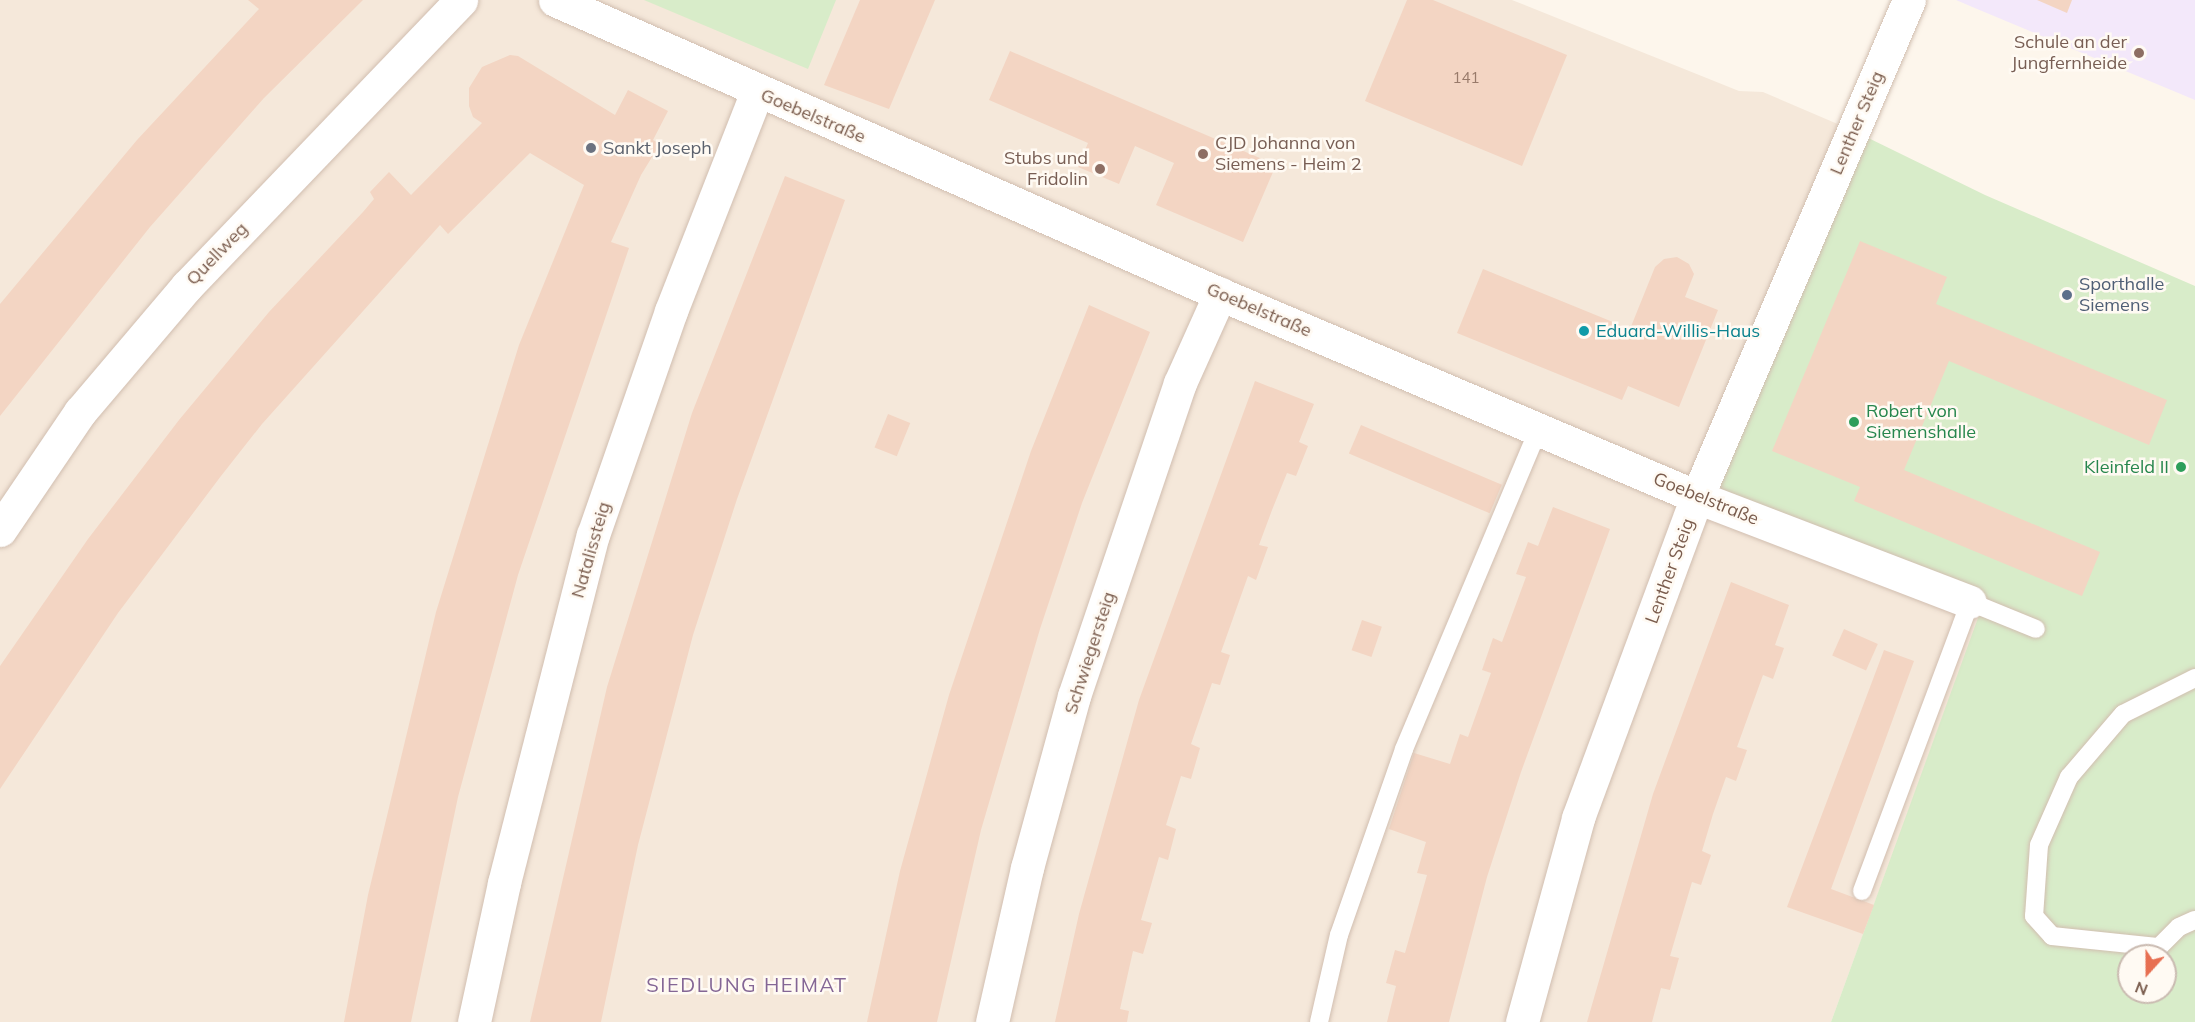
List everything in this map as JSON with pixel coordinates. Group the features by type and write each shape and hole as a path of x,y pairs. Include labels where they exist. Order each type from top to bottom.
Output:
{"street":[{"name":"Quellweg","path":"0,530 80,412 187,286 461,0"},
{"name":"Goebelstraße","path":"555,0 757,92 1220,294 1697,497 1970,602"},
{"name":"Lenther Steig","path":"1522,1022 1578,818 1697,497 1909,0"},
{"name":"Natalissteig","path":"474,1022 504,883 593,535 671,311 757,92"},
{"name":"Schwiegersteig","path":"992,1022 1027,868 1074,696 1180,383 1220,294"}],"lane":[{"path":"1319,1022 1339,935 1389,789 1434,670 1539,428"},
{"path":"1862,891 1970,602 2036,628"},
{"path":"2195,678 2123,714 2069,777 2039,845 2034,916 2052,936 2159,947 2179,927 2195,920"}],"shaded area":[{"path":"0,0 1512,0 1739,91 1763,92 1854,131 1983,607 1831,1022 0,1022"},
{"name":"Schule an der Jungfernheide","path":"1956,0 2195,0 2195,100 1970,6"}],"green space":[{"path":"644,0 836,0 808,69"},
{"path":"1854,131 1985,195 2195,286 2195,1022 1831,1022 1982,607 1697,497"}],"building":[{"path":"248,0 363,0 264,98 150,227 0,416 0,304 137,140 259,9"},
{"path":"860,0 935,0 889,109 824,85"},
{"path":"1407,0 1433,0 1567,55 1522,166 1365,101"},
{"path":"2037,0 2072,0 2067,13"},
{"name":"CJD Johanna von Siemens - Heim 2","path":"1010,51 1276,165 1243,242 1156,205 1174,163 1135,146 1119,184 1078,167 1088,143 989,100"},
{"path":"510,55 518,56 615,115 628,90 668,111 653,140 660,144 641,175 611,242 629,248 518,575 458,797 411,1022 344,1022 368,895 436,612 519,345 584,185 530,153 448,234 440,225 262,424 221,476 118,613 0,789 0,666 88,539 179,420 269,312 374,199 370,192 389,172 411,195 482,123 473,117 469,106 469,88 482,67"},
{"path":"785,176 845,200 737,499 693,635 638,845 601,1022 530,1022 607,687 692,413"},
{"name":"Robert von Siemenshalle","path":"1860,241 1947,277 1936,304 2167,400 2149,445 1949,361 1904,470 2100,552 2082,596 1854,501 1860,487 1772,451"},
{"name":"Eduard-Willis-Haus","path":"1677,257 1689,264 1694,274 1685,297 1718,310 1679,407 1628,386 1622,400 1457,333 1483,269 1630,329 1655,267 1664,259"},
{"path":"1089,305 1150,332 1082,503 1040,629 981,830 937,1022 867,1022 900,871 949,695 1031,451"},
{"path":"1255,381 1314,404 1299,442 1308,446 1296,476 1287,473 1272,510 1259,545 1268,547 1256,580 1248,576 1221,652 1230,655 1220,685 1212,683 1191,744 1200,748 1191,779 1181,776 1166,825 1176,829 1168,860 1159,857 1141,920 1152,923 1143,954 1133,951 1120,1009 1129,1011 1127,1022 1055,1022 1079,914 1139,700"},
{"path":"888,414 910,423 897,456 875,447"},
{"path":"1361,425 1502,485 1490,513 1349,454"},
{"path":"1553,507 1610,529 1521,772 1487,877 1449,1022 1387,1022 1396,986 1386,983 1395,950 1405,953 1427,875 1417,873 1426,842 1389,829 1414,753 1450,764 1460,734 1468,737 1491,673 1482,670 1493,638 1502,642 1526,577 1516,574 1528,542 1538,546"},
{"path":"1731,582 1789,605 1775,645 1784,648 1773,679 1763,675 1737,747 1747,750 1736,781 1726,777 1713,814 1702,851 1711,855 1701,885 1692,882 1670,956 1679,958 1670,990 1661,988 1652,1022 1587,1022 1653,794"},
{"path":"1362,620 1382,627 1371,657 1352,650"},
{"path":"1844,629 1878,644 1866,671 1832,655"},
{"path":"1884,650 1914,661 1831,889 1874,905 1863,934 1787,907"}],"place":[{"name":"Schule an der Jungfernheide","path":"2139,53"},
{"name":"Sankt Joseph","path":"591,148"},
{"name":"CJD Johanna von Siemens - Heim 2","path":"1203,154"},
{"name":"Stubs und Fridolin","path":"1100,169"},
{"name":"Sporthalle Siemens","path":"2067,295"},
{"name":"Eduard-Willis-Haus","path":"1584,331"},
{"name":"Robert von Siemenshalle","path":"1854,422"},
{"name":"Kleinfeld II","path":"2181,467"}],"district":[{"name":"SIEDLUNG HEIMAT","path":"747,984"}]}
